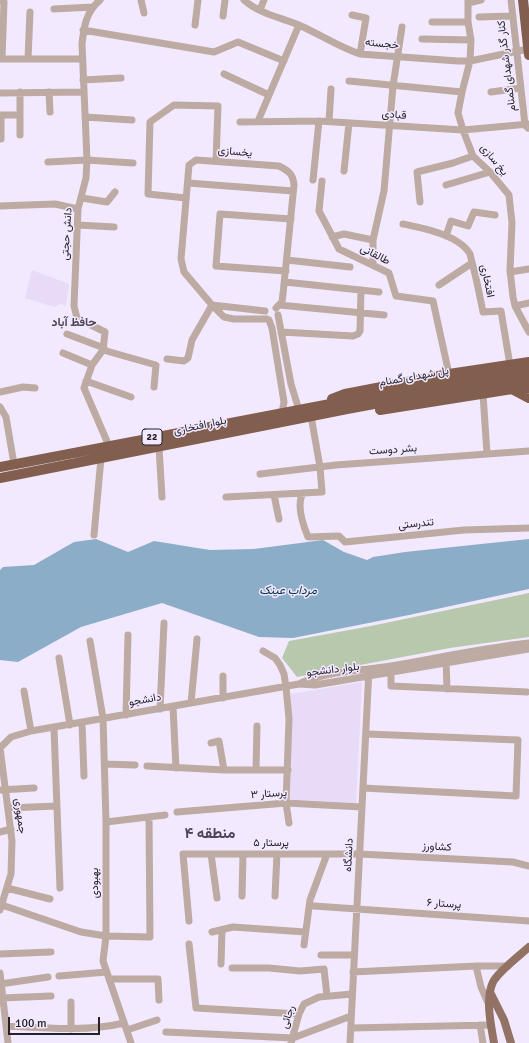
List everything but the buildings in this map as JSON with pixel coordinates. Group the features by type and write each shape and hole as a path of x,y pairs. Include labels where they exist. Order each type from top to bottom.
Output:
{"highway":[{"path":"523,0 529,52"},
{"name":"22","path":"301,409 345,394 449,374 529,362"},
{"path":"510,365 514,367 519,374 518,383 512,389 529,398"},
{"path":"461,372 466,375 469,383 466,393 461,397"},
{"name":"پل شهدای گمنام","path":"301,409 427,387 529,372"},
{"name":"پل شهدای گمنام","path":"311,416 428,394 529,380"},
{"name":"22","path":"311,416 328,418 512,389 529,388"},
{"name":"بلوار افتخاری","path":"0,467 301,409"},
{"name":"بلوار افتخاری","path":"0,478 311,416"}],"main road":[{"path":"494,1043 491,1025 490,991 494,980 529,947"},
{"path":"490,991 504,1020 511,1043"}],"street":[{"name":"دانش حجتی","path":"100,0 92,7 83,30 82,59 87,160 86,178 78,209 74,306 77,318 105,332 104,349"},
{"path":"141,0 144,13"},
{"path":"194,25 198,0"},
{"path":"222,16 225,0"},
{"name":"خجسته","path":"244,0 251,6 299,25 360,54 470,61 517,51 529,52"},
{"path":"260,10 264,0"},
{"path":"468,1 481,0"},
{"name":"کنار گذر شهدای گمنام","path":"511,0 521,88 528,126"},
{"path":"2,1 1,59 82,59"},
{"name":"یخ سازی","path":"468,1 468,22 471,40 470,61 458,113 473,156 490,172 509,195 512,223 510,272 515,306 529,332"},
{"path":"54,9 92,7"},
{"path":"28,59 30,12"},
{"path":"352,15 366,18 360,54"},
{"path":"479,18 513,16"},
{"path":"432,22 468,22"},
{"path":"258,121 299,25"},
{"path":"373,265 373,240 384,191 393,86 402,27"},
{"path":"83,30 214,52 238,42 284,61"},
{"path":"422,39 471,40"},
{"path":"224,74 269,95"},
{"path":"84,80 122,78"},
{"path":"349,81 462,92"},
{"path":"491,92 521,88"},
{"path":"329,121 331,89"},
{"path":"20,92 20,135"},
{"path":"49,92 50,112"},
{"path":"0,93 84,92"},
{"path":"186,198 148,194 150,122 174,104 218,106 216,161"},
{"path":"1,139 1,115 20,114"},
{"path":"85,117 132,120"},
{"path":"313,180 319,121"},
{"name":"قبادی","path":"240,122 329,121 463,130 528,126"},
{"path":"344,172 349,123"},
{"path":"420,202 417,172 473,156"},
{"path":"48,162 87,160 132,163"},
{"name":"یخسازی","path":"268,319 234,318 224,316 212,305 184,272 182,259 189,165 196,160 279,166 289,171 293,176 286,271 282,302 278,309"},
{"path":"446,185 490,172"},
{"name":"طالقانی","path":"322,182 319,211 339,249 389,273 396,296 433,301 449,374"},
{"path":"188,183 293,191"},
{"path":"82,198 107,202 115,192"},
{"path":"0,206 55,204 78,209"},
{"path":"446,236 451,221 468,226 474,212 495,215"},
{"path":"286,271 216,266 220,214 291,219"},
{"name":"افتخاری","path":"403,224 430,230 446,236 457,242 470,254 482,312 501,311 510,365"},
{"path":"78,225 114,227"},
{"path":"332,237 344,234 373,240"},
{"path":"287,260 350,267"},
{"path":"439,285 472,263"},
{"path":"510,272 529,270"},
{"path":"284,282 379,292"},
{"path":"281,332 353,336 358,334 360,331 362,290"},
{"path":"515,306 529,303"},
{"path":"166,359 184,361 188,358 192,340 212,305 265,311"},
{"path":"265,311 269,306 278,309 384,315"},
{"path":"268,319 276,319 278,309"},
{"path":"278,309 291,384 301,409"},
{"path":"265,311 265,315 272,328 277,356 284,402 282,413"},
{"path":"67,334 104,349 156,365 154,387"},
{"path":"104,349 92,365 84,388 109,446"},
{"path":"63,353 92,365"},
{"path":"277,356 286,355"},
{"path":"86,380 132,397"},
{"path":"0,392 22,387 34,388"},
{"path":"483,394 487,454"},
{"path":"1,410 6,417 14,464"},
{"path":"226,497 322,492 320,467 311,416"},
{"path":"160,447 162,497"},
{"name":"بشر دوست","path":"260,474 320,467 529,451"},
{"path":"94,535 101,458"},
{"name":"تندرستی","path":"303,493 301,499 301,517 308,537 339,536 345,542 464,530 529,528"},
{"path":"274,495 279,519"},
{"path":"160,709 164,623"},
{"path":"126,715 128,635"},
{"path":"191,703 197,639"},
{"name":"بهبودی","path":"90,641 104,718 106,936 103,961 131,1043"},
{"name":"بلوار دانشجو","path":"369,673 390,673 446,663 529,643"},
{"name":"بلوار دانشجو","path":"299,684 316,685 445,655 510,648 529,649"},
{"path":"263,651 275,658 280,665 284,674 286,687 289,719 286,803 289,823"},
{"path":"445,655 447,689"},
{"path":"59,658 70,725"},
{"name":"دانشگاه","path":"348,1043 351,1016 369,673"},
{"path":"390,673 391,686 527,692"},
{"path":"223,676 223,698"},
{"name":"دانشجو","path":"0,748 11,737 31,731 299,684"},
{"path":"24,691 31,731"},
{"path":"173,707 176,768"},
{"path":"82,723 84,776"},
{"path":"256,770 257,726"},
{"path":"54,728 60,888"},
{"path":"363,788 516,796 518,740 367,734"},
{"path":"211,743 219,741 224,770"},
{"name":"جمهوری","path":"0,748 3,790 8,808 12,841 11,874 1,908"},
{"path":"105,764 135,765"},
{"path":"147,766 224,770 288,770"},
{"path":"3,790 34,788"},
{"name":"پرستار ۳","path":"177,812 286,803 362,806"},
{"path":"8,808 57,806"},
{"path":"106,822 164,815"},
{"path":"1,908 56,923 80,932 106,936 150,937 149,817"},
{"path":"0,832 11,829"},
{"name":"پرستار ۵","path":"189,921 183,854 360,854"},
{"path":"211,854 217,898"},
{"path":"242,896 243,854"},
{"path":"275,896 277,854"},
{"path":"304,945 310,900 327,854"},
{"name":"کشاورز","path":"360,854 513,862 529,860"},
{"name":"کشاورز","path":"513,862 529,866"},
{"path":"7,888 50,899"},
{"name":"پرستار ۶","path":"314,906 529,921"},
{"path":"212,932 233,928 305,932"},
{"path":"221,964 222,930"},
{"path":"189,944 196,1008 299,1014"},
{"path":"0,954 51,952"},
{"path":"321,955 354,955"},
{"path":"476,966 483,993 490,1006"},
{"path":"353,972 476,966 508,966"},
{"path":"232,968 269,968 300,971 324,969 326,996 352,994"},
{"path":"0,973 4,1030 8,1043"},
{"path":"59,976 108,976 158,979 159,1000"},
{"path":"0,984 48,977"},
{"path":"2,998 51,996"},
{"name":"رجائی","path":"292,1040 299,1014 304,1004 319,997 326,996"},
{"path":"71,1002 71,1029"},
{"path":"166,1032 292,1040 351,1016"},
{"path":"4,1030 126,1027 157,1020"},
{"path":"480,1025 483,1043"},
{"path":"350,1028 491,1025"}],"shaded area":[{"path":"32,270 69,284 66,306 61,304 54,307 25,298"},
{"path":"362,682 356,803 285,799 291,694"}],"green space":[{"path":"529,593 529,637 450,648 297,677 282,658 289,641 371,626"}],"water":[{"name":"مرداب عینک","path":"96,539 128,552 154,541 210,550 254,549 323,540 344,552 367,560 373,557 405,552 529,539 529,589 293,638 259,637 162,603 81,627 18,662 0,660 0,570 3,567 34,565 74,542"}],"district":[{"name":"حافظ آباد","path":"74,323"},
{"name":"منطقه ۴","path":"210,834"}]}
